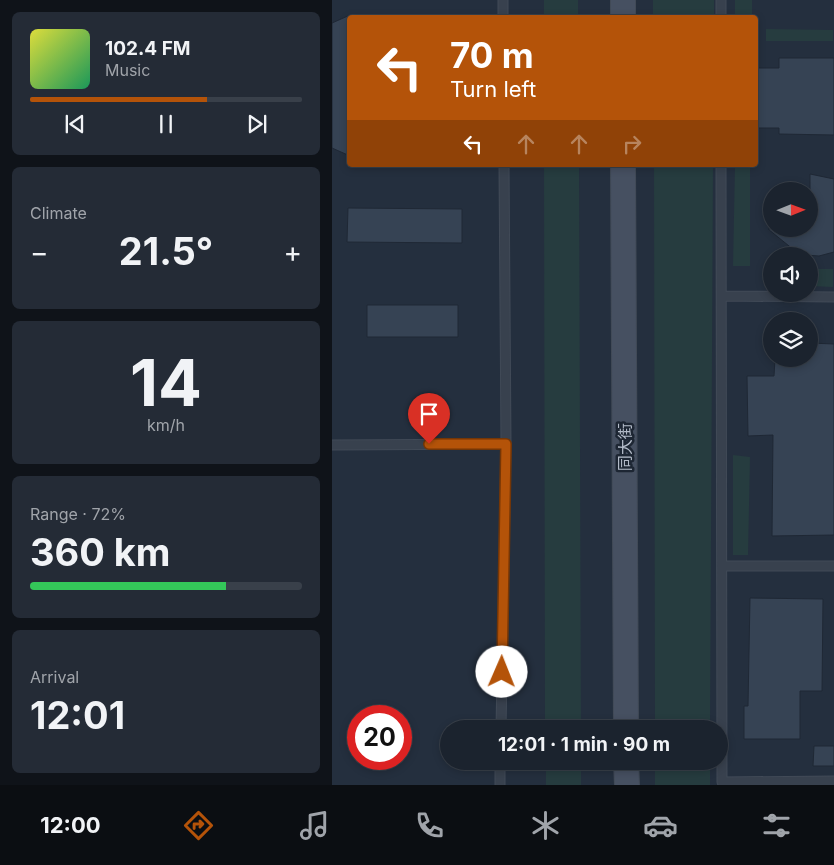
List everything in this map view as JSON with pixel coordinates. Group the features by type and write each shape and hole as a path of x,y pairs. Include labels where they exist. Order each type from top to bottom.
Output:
{"street":[{"path":"623,0 623,15"},
{"name":"同大街","path":"624,167 626,720"},
{"path":"626,770 627,785"}],"lane":[{"path":"503,0 503,15"},
{"path":"721,0 721,15"},
{"path":"501,720 506,444 504,167"},
{"path":"722,167 722,782 834,781"},
{"path":"722,296 834,296"},
{"path":"332,444 506,444"},
{"path":"722,566 834,566"},
{"path":"500,770 500,785"}],"green space":[{"path":"544,0 578,0 578,15 544,15"},
{"path":"653,0 714,0 714,15 653,15"},
{"path":"735,0 752,0 752,15 735,15"},
{"path":"766,29 833,30 833,41 766,41"},
{"path":"544,167 579,167 581,720 545,720"},
{"path":"654,167 713,167 710,720 655,720"},
{"path":"735,167 750,167 750,266 733,266"},
{"path":"818,269 833,269 833,287 818,286"},
{"path":"733,455 750,457 748,555 733,555"},
{"path":"546,770 581,770 581,785 546,785"},
{"path":"655,770 710,770 710,785 655,785"}],"building":[{"path":"347,16 347,155 332,148 332,23"},
{"path":"779,58 834,58 834,135 779,134 779,128 758,128 758,68 779,68"},
{"path":"810,174 834,179 834,252 819,256 818,247 790,247 779,238 818,238 818,182 810,182"},
{"path":"348,208 462,209 462,243 347,242"},
{"path":"367,305 458,305 458,337 367,337"},
{"path":"818,343 834,344 834,535 772,536 773,435 748,436 747,376 774,376 775,367 818,367"},
{"path":"750,598 823,599 822,691 800,691 800,739 744,739 744,706 748,706"},
{"path":"814,746 834,746 834,766 813,766"}],"route":[{"path":"429,444 506,444 502,672"}]}
